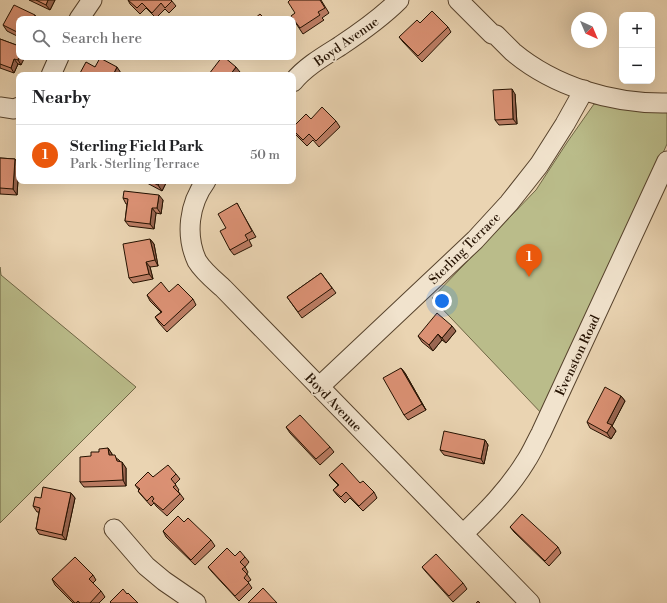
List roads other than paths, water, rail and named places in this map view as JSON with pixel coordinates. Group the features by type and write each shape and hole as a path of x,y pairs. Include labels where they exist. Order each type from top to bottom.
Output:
{"street":[{"path":"81,16 92,0"},
{"name":"Boyd Avenue","path":"296,79 315,62 382,16 399,0"},
{"path":"458,0 492,34 496,35 514,52 534,67 556,79 584,90 623,100 667,103"},
{"path":"52,72 58,60"},
{"name":"Sterling Terrace","path":"319,387 474,240 509,203 539,165 565,124 584,90"},
{"path":"0,107 16,108"},
{"name":"Evenston Road","path":"463,534 507,488 526,461 541,433 667,160"},
{"name":"Boyd Avenue","path":"204,184 193,206 190,225 192,243 198,261 209,276 223,288 530,603"},
{"path":"114,529 146,566 164,581 196,603"}],"place":[{"name":"Sterling Field Park","path":"529,277"}]}
